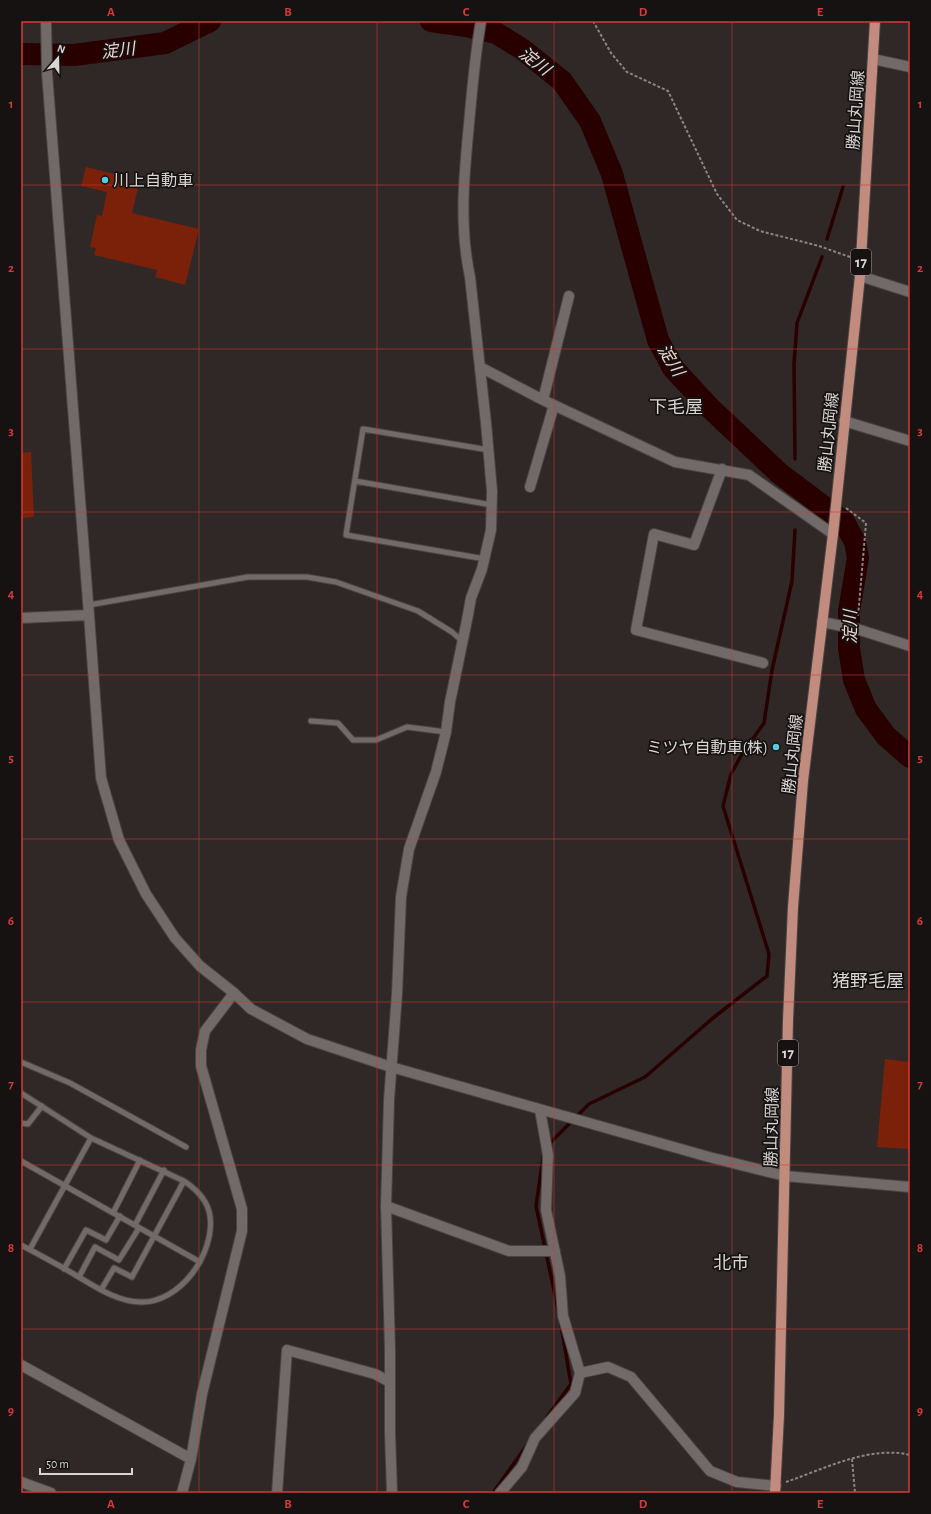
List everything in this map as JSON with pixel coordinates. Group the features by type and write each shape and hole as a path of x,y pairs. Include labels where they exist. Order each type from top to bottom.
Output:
{"main road":[{"name":"勝山丸岡線","path":"776,1490 788,1020 794,907 803,781 833,530 860,276 875,21"}],"street":[{"path":"46,21 47,73 101,778 119,840 146,894 175,938 200,966 234,993 251,1009 307,1039 391,1067 540,1110 709,1157 785,1176 910,1187"},
{"path":"392,1493 386,1206 391,1067 397,994 401,897 409,848 436,772 446,732 450,702 471,598 485,559 491,530 492,491 489,450 470,277 466,260 462,206 476,50 481,21"},
{"path":"873,59 910,67"},
{"path":"860,276 910,292"},
{"path":"543,400 569,296"},
{"path":"480,367 543,400 675,462 722,469 749,475 833,530"},
{"path":"530,487 554,405"},
{"path":"844,421 910,441"},
{"path":"722,469 694,545 654,534 636,630 763,663"},
{"path":"21,618 89,610"},
{"path":"822,622 857,629 910,646"},
{"path":"182,1493 191,1459 202,1394 242,1231 242,1209 201,1066 201,1050 206,1031 234,993"},
{"path":"500,1493 522,1467 535,1438 575,1393 580,1373 564,1316 560,1276 546,1210 548,1155 540,1110"},
{"path":"386,1206 509,1251 555,1251"},
{"path":"277,1493 287,1350 375,1374 390,1382"},
{"path":"21,1365 191,1459"},
{"path":"580,1373 608,1366 631,1377 710,1471 737,1482 776,1490"},
{"path":"21,1482 51,1493"}],"lane":[{"path":"485,559 346,535 363,429 489,450"},
{"path":"355,481 492,505"},
{"path":"89,610 248,577 308,577 336,582 418,611 452,632 463,642"},
{"path":"311,721 338,723 352,740 376,740 407,727 446,732"},
{"path":"21,1062 70,1083 186,1147"},
{"path":"21,1093 91,1138 164,1170 184,1181 196,1189 205,1202 210,1216 208,1243 200,1262 189,1278 175,1292 161,1300 142,1302 126,1301 101,1290 21,1244"},
{"path":"21,1123 28,1124 42,1106"},
{"path":"30,1249 91,1138"},
{"path":"113,1213 140,1160"},
{"path":"22,1163 120,1216 200,1262"},
{"path":"79,1277 95,1247 119,1260 164,1170"},
{"path":"101,1290 114,1268 132,1277 184,1181"},
{"path":"64,1269 86,1230 106,1240 120,1216"}],"path":[{"path":"593,21 611,53 627,72 668,91 717,194 737,220 760,231 819,246 861,261"},
{"path":"836,501 866,523 857,629"},
{"path":"776,1490 863,1455 901,1453 910,1455"},
{"path":"852,1459 855,1493"}],"building":[{"path":"86,167 123,176 122,181 134,184 134,186 138,188 132,213 199,229 185,285 155,277 157,270 94,255 96,248 90,247 97,215 102,216 107,192 81,186"},
{"path":"31,452 34,517 21,518 21,453"},
{"path":"885,1059 910,1062 910,1149 877,1147"}],"waterway":[{"name":"淀川","path":"21,54 74,55 165,43 210,21"},
{"name":"淀川","path":"431,21 466,26 496,33 522,49 562,81 590,121 612,174 658,340 673,368 709,407 779,473 844,522 855,542 858,558 849,611 849,648 854,680 866,709 886,736 910,757"},
{"path":"827,239 843,187"},
{"path":"795,459 794,364 797,323 822,257"},
{"path":"548,1145 589,1104 645,1077 713,1018 767,976 769,954 723,806 731,774 742,754 764,723 772,670 792,581 795,530"},
{"path":"543,1158 536,1206 558,1309"},
{"path":"547,1417 571,1384 561,1325"},
{"path":"493,1493 527,1445"}],"place":[{"name":"川上自動車","path":"105,180"},
{"name":"ミツヤ自動車(株)","path":"776,747"}],"district":[{"name":"下毛屋","path":"676,407"},
{"name":"猪野毛屋","path":"868,981"},
{"name":"北市","path":"731,1263"}]}
